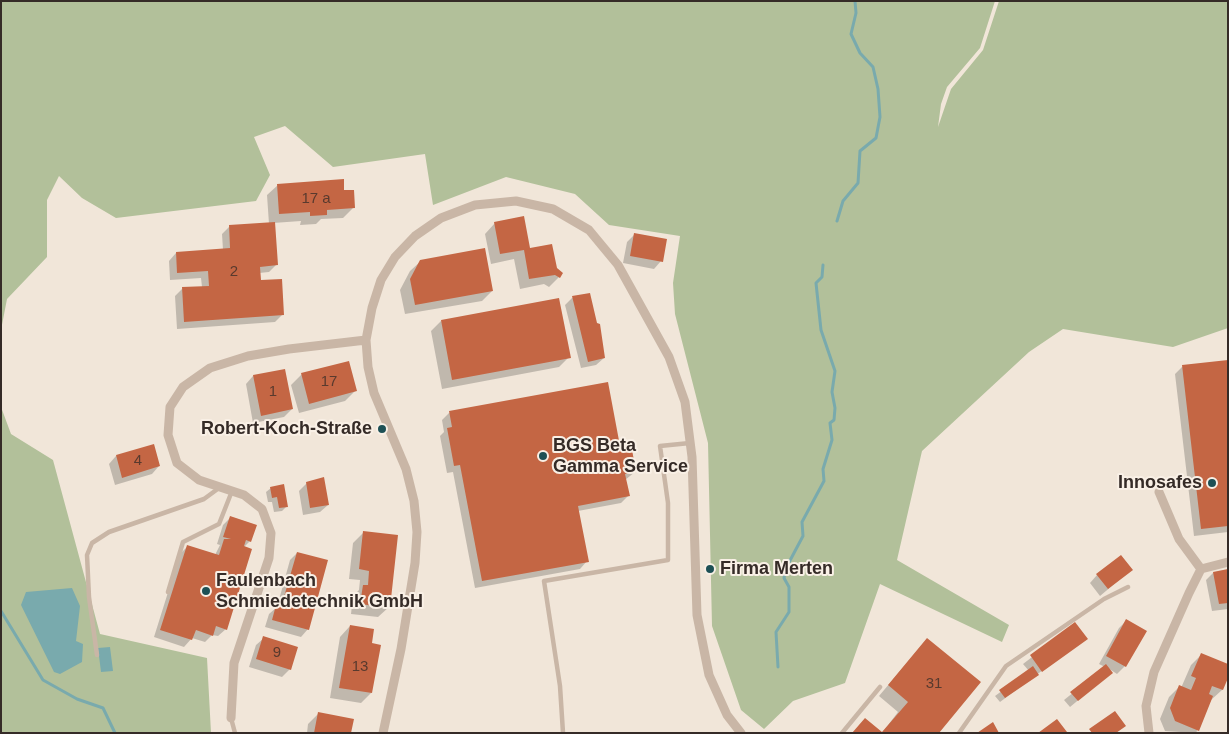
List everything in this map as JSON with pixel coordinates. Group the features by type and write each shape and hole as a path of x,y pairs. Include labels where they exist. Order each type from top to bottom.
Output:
{"street":[{"path":"383,733 401,649 415,563 417,532 414,501 406,469 374,393 366,340 372,308 381,280 395,257 415,236 441,218 475,205 516,201 553,209 590,230 618,266 669,358 685,402 690,443 697,614 709,675 728,715 741,733"},
{"path":"231,718 234,662 269,558 271,533 262,509 244,495 199,480 177,463 168,425 170,407 183,387 210,368 248,356 366,340"},
{"path":"1158,492 1179,539 1201,569"},
{"path":"1201,569 1228,562"},
{"path":"1149,733 1146,706 1154,672 1201,569"}],"lane":[{"path":"563,733 560,686 544,582 668,560 668,503 660,446 690,443"},
{"path":"97,655 87,555 92,543 110,532 204,499 220,487"},
{"path":"168,592 182,542 219,524 232,491"},
{"path":"960,733 1006,666 1104,599 1128,587"},
{"path":"842,733 880,687"},
{"path":"231,718 235,733"}],"green space":[{"path":"1,1 995,1 980,48 947,87 941,104 938,127 951,89 983,50 999,1 1228,1 1228,328 1173,347 1063,329 1029,352 922,451 897,560 1009,625 1002,642 880,584 845,683 793,701 764,729 741,710 712,626 708,443 675,314 673,283 680,236 609,225 575,194 506,177 433,205 425,154 333,167 285,126 254,137 270,175 256,201 116,218 82,198 59,176 47,200 47,257 7,299 1,330"},
{"path":"1,407 11,434 53,460 100,634 207,658 211,733 1,733"}],"water":[{"path":"72,588 80,606 76,641 83,644 82,662 60,674 54,672 21,605 26,592"},
{"path":"110,647 113,671 101,672 98,648"}],"building":[{"path":"344,179 344,190 354,190 355,208 327,210 327,215 310,216 310,212 279,214 277,184"},
{"path":"524,216 530,248 552,244 557,268 563,273 560,278 555,275 529,279 524,250 500,254 494,222"},
{"path":"275,222 278,265 260,267 261,280 282,279 284,315 184,322 182,287 209,286 208,271 177,273 176,252 230,248 229,225"},
{"path":"634,233 667,239 663,262 630,256"},
{"path":"485,248 493,291 415,305 410,279 420,260"},
{"path":"590,293 597,323 600,324 605,358 588,362 572,296"},
{"path":"559,298 571,358 452,380 441,320"},
{"name":"Innosafes","path":"1228,360 1228,526 1201,529 1182,365"},
{"path":"349,361 357,391 309,404 301,373"},
{"path":"285,369 293,409 261,416 253,375"},
{"name":"BGS Beta Gamma Service","path":"608,382 620,446 631,444 636,472 625,474 630,496 578,506 589,562 482,581 460,465 454,466 447,428 452,427 449,411"},
{"path":"154,444 160,466 122,478 116,455"},
{"path":"324,477 329,505 310,508 306,482"},
{"path":"284,484 288,507 279,508 277,497 272,498 270,487"},
{"name":"Faulenbach Schmiedetechnik GmbH","path":"230,516 257,525 251,542 246,540 244,546 252,549 227,630 216,626 213,636 196,630 192,640 160,630 187,545 219,555 224,539 231,539 223,537"},
{"path":"363,531 398,535 390,608 360,604 363,585 368,585 369,571 359,569"},
{"path":"297,552 328,560 309,630 272,620 276,605 281,607"},
{"path":"1121,555 1133,570 1108,589 1096,574"},
{"path":"1228,569 1228,603 1219,604 1213,572"},
{"path":"1126,619 1147,631 1126,667 1106,656"},
{"path":"1075,622 1088,639 1042,672 1030,655"},
{"path":"350,625 374,629 372,643 381,645 372,693 339,688"},
{"path":"263,636 298,647 291,670 256,659"},
{"path":"927,638 981,682 939,733 852,733 865,718 882,732 908,702 888,685"},
{"path":"1201,653 1228,664 1228,678 1223,690 1212,686 1209,694 1213,696 1199,731 1175,721 1170,708 1179,685 1191,690 1196,678 1191,676"},
{"path":"1106,664 1113,673 1078,701 1070,692"},
{"path":"1033,666 1039,675 1005,698 999,690"},
{"path":"1115,711 1126,726 1116,733 1092,733 1089,729"},
{"path":"318,712 354,719 351,733 314,733"},
{"path":"1057,719 1067,732 1038,733"},
{"path":"993,722 999,733 977,733"}],"waterway":[{"path":"837,221 843,201 858,183 860,151 876,138 880,117 878,89 873,67 860,53 851,34 856,13 855,1"},
{"path":"778,667 776,632 789,612 789,587 784,578 786,568 803,536 802,522 824,481 823,469 832,440 830,423 834,420 835,408 832,392 835,371 821,330 816,283 822,277 823,265"},
{"path":"1,611 43,680 77,699 103,708 115,733"}],"place":[{"name":"Robert-Koch-Straße","path":"382,429"},
{"name":"BGS Beta Gamma Service","path":"543,456"},
{"name":"Innosafes","path":"1212,483"},
{"name":"Firma Merten","path":"710,569"},
{"name":"Faulenbach Schmiedetechnik GmbH","path":"206,591"}]}
